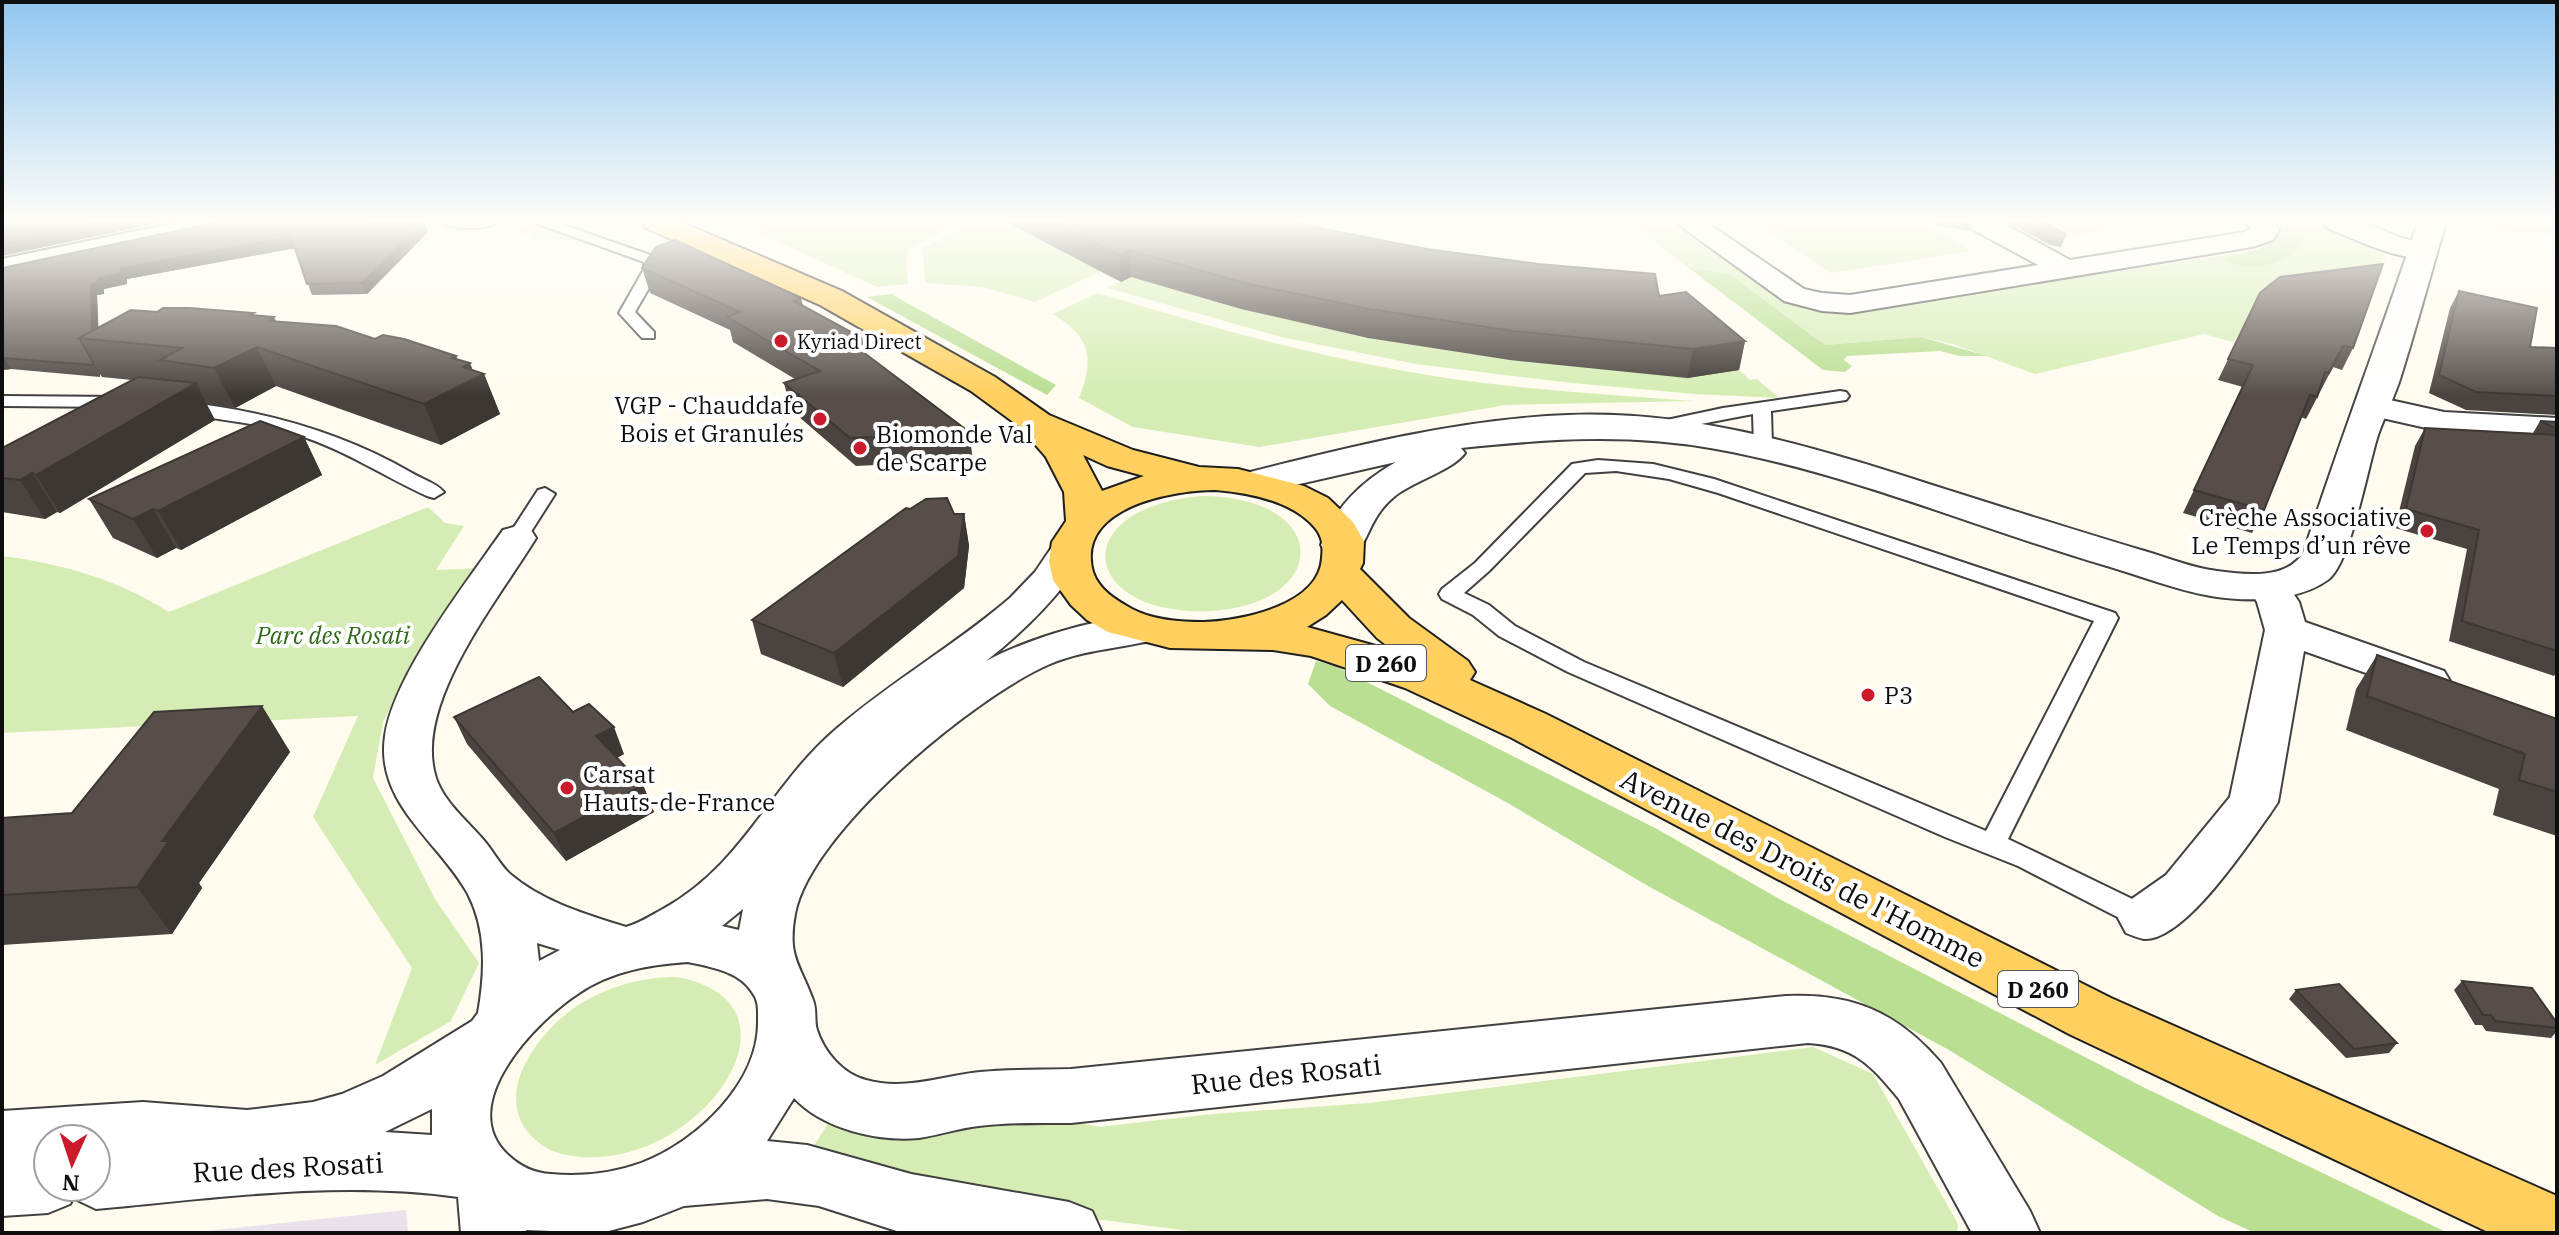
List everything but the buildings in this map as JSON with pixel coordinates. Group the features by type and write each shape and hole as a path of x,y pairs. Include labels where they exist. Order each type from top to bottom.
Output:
{"main road":[{"path":"788,280 831,298 964,372 1033,419 1120,458 1203,478 1256,482 1294,494 1318,508 1334,526 1341,558 1327,591 1298,613 1267,626 1233,634 1189,635 1147,629 1117,619 1087,599 1071,574 1078,535 1079,479 1057,445 1033,419"},
{"path":"1078,535 1106,505 1131,492 1160,483 1203,478"},
{"name":"D 260","path":"1341,558 1373,609 1413,645 1529,726"},
{"name":"D 260","path":"1233,634 1286,636 1342,647 1529,726"},
{"name":"Avenue des Droits de l'Homme","path":"1529,726 2090,1016 2557,1230"}],"street":[{"path":"1769,280 1794,295 1822,302 1863,302 2001,280"},
{"path":"1256,482 1430,442 1517,431 1595,426 1763,428 1826,461 2180,576 2213,584 2268,586 2295,581 2316,569 2414,280"},
{"path":"2372,406 2444,422 2557,428"},
{"path":"1341,558 1352,518 1376,492 1455,449 1517,431"},
{"path":"488,1195 466,1148 462,1106 473,1070 499,1028 531,997 575,968 685,922 725,894 758,860 801,796 838,754 874,720 1022,611 1050,583 1078,535"},
{"path":"499,1028 513,961 505,921 492,888 414,788 408,771 407,745 413,717 428,682 517,538"},
{"path":"2145,918 2185,889 2253,802 2286,630 2278,602 2268,586"},
{"name":"Rue des Rosati","path":"1147,629 1065,644 1003,669 938,715 868,775 806,841 780,881 771,902 765,936 766,955 771,975 787,1007 795,1055 802,1067 825,1089 856,1105 875,1110 912,1111 982,1099 1071,1096 1820,1017 1841,1020 1865,1030 1902,1059 1920,1081 2007,1233"},
{"path":"2286,630 2471,696"},
{"path":"492,888 551,926 632,946 672,940 717,943 752,959 771,975"},
{"name":"Rue des Rosati","path":"2,1139 144,1130 183,1131 242,1139 319,1130 411,1091 499,1028"},
{"path":"606,1233 667,1182 710,1156 752,1118 779,1074 789,1032"},
{"name":"Rue des Rosati","path":"112,1178 341,1159 429,1162 488,1195 563,1206 600,1204 667,1182"},
{"path":"667,1182 733,1170 795,1172 825,1177 884,1198 922,1207 1069,1233"},
{"path":"2,1186 32,1184"}],"lane":[{"path":"646,280 627,313 648,335"},
{"path":"1763,428 1840,396"},
{"path":"2,401 74,399 140,403"},
{"path":"167,405 223,412 297,429 372,459 434,492"},
{"path":"1994,842 2107,618 1725,489 1678,475 1621,465 1579,468 1482,567 1450,594 1481,610 1507,631 1576,667 1940,824 1994,842 2145,918"},
{"path":"517,538 545,494"}],"shaded area":[{"path":"406,1210 408,1233 186,1233"}],"green space":[{"path":"861,280 908,280 908,284 877,287"},
{"path":"925,280 1083,280 1035,302 983,287 925,283"},
{"path":"1125,280 1141,280 1244,308 1358,334 1472,354 1664,373 1739,370 1750,380 1757,379 1779,398 1572,383 1416,364 1281,337 1108,288"},
{"path":"1704,280 1737,280 1825,345 1921,337 1987,356 1959,356 1940,351 1847,356 1844,360 1852,366 1845,372 1823,370"},
{"path":"1737,280 1751,280 1775,297 1811,305 1857,309 1896,306 2066,280 2345,280 2250,317 2233,342 2204,334 2035,374 1953,344 1921,337 1825,345"},
{"path":"1098,293 1270,342 1402,371 1508,386 1694,401 1506,405 1259,447 1133,427 1079,398 1087,371 1086,349 1074,330 1052,314"},
{"path":"891,294 1056,385 1047,395 867,297"},
{"path":"1202,496 1245,501 1276,514 1294,531 1300,552 1295,572 1278,591 1250,604 1210,611 1167,608 1134,597 1114,580 1106,560 1110,539 1127,520 1157,505"},
{"name":"Parc des Rosati","path":"428,507 445,523 464,526 436,570 483,568 404,683 383,722 373,778 435,899 479,963 451,1021 375,1065 412,968 313,817 358,716 2,733 2,556 47,563 89,575 130,590 169,612"},
{"path":"1316,661 1335,666 1657,829 1783,901 2145,1088 2448,1233 2255,1233 2218,1216 1949,1050 1648,886 1506,802 1330,706 1308,684"},
{"path":"677,977 719,994 739,1020 739,1053 722,1087 693,1118 654,1143 610,1156 562,1154 538,1142 518,1115 516,1097 526,1063 548,1031 574,1008 610,989 636,981"},
{"path":"1813,1047 1873,1074 1958,1224 1957,1233 1206,1233 936,1199 804,1161 831,1119 1061,1119 1099,1127 1212,1114 1369,1103"}],"place":[{"name":"Kyriad Direct","path":"781,341"},
{"name":"VGP - Chauddafe Bois et Granulés","path":"820,419"},
{"name":"Biomonde Val de Scarpe","path":"860,448"},
{"name":"Crèche Associative Le Temps d’un rêve","path":"2427,531"},
{"name":"P3","path":"1868,695"},
{"name":"Carsat Hauts-de-France","path":"567,788"}]}
